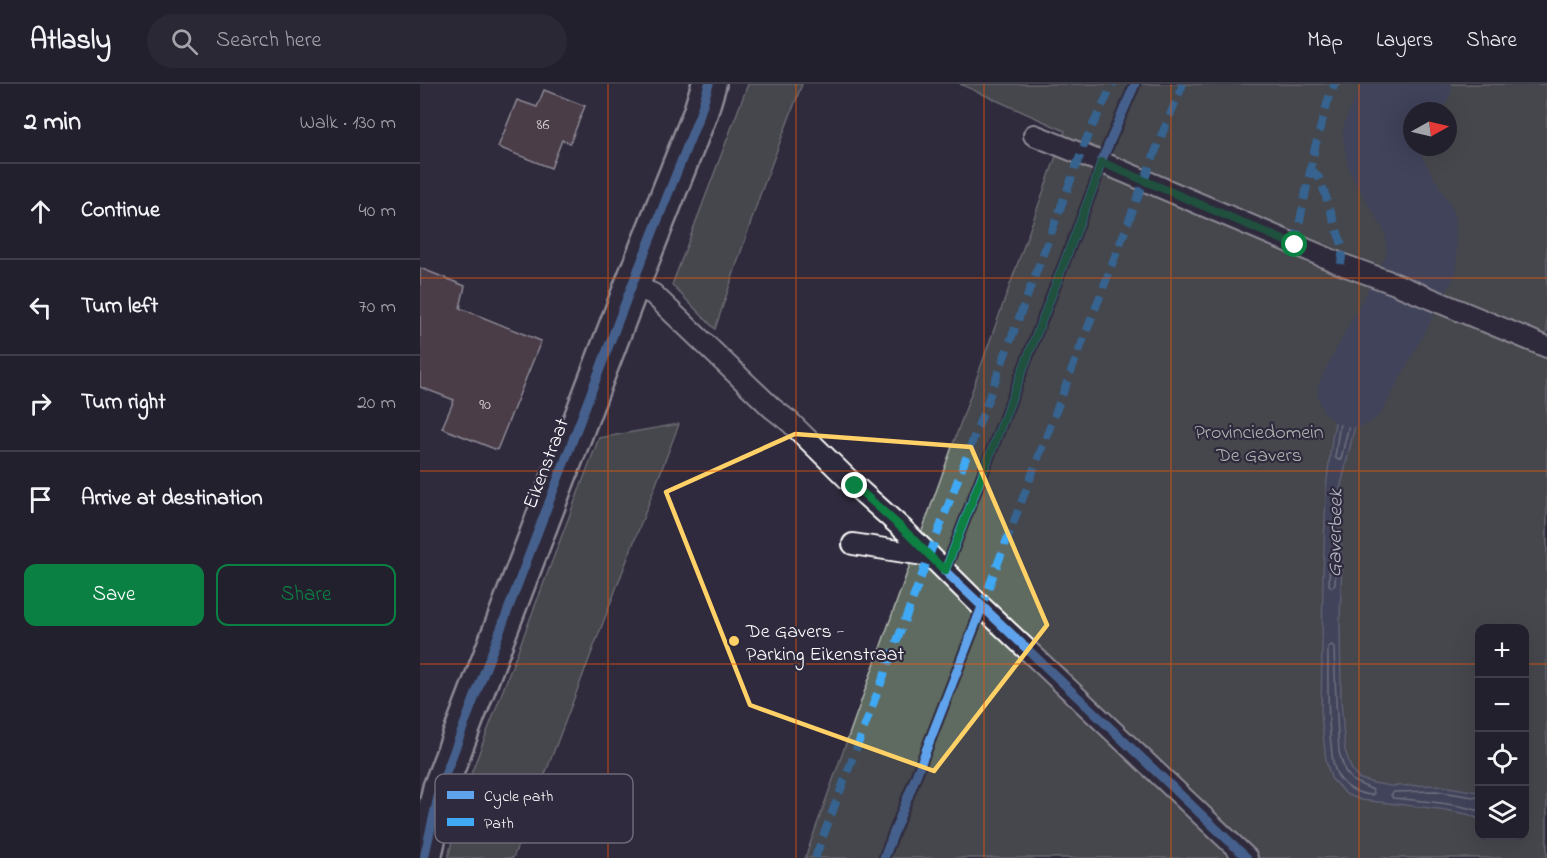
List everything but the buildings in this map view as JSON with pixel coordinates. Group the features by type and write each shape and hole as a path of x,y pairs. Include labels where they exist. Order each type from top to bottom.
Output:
{"street":[{"name":"Eikenstraat","path":"445,774 632,285 700,114 709,84"},
{"name":"Eikenstraat","path":"424,858 435,810"}],"lane":[{"path":"1034,135 1341,264 1393,283 1547,347"},
{"path":"632,285 653,294 1247,858"},
{"path":"853,544 930,556"}],"highlighted area":[{"path":"795,434 971,447 1047,625 934,771 750,705 666,492"}],"green space":[{"path":"748,84 802,84 760,195 715,329 672,285"},
{"name":"Provinciedomein De Gavers","path":"960,84 1547,84 1547,858 805,858 1065,131"},
{"path":"679,424 545,774 471,774 599,438"},
{"path":"452,843 519,843 513,858 448,858"}],"water":[{"path":"1403,84 1431,84 1407,102 1403,102 1403,105 1397,110 1390,130 1389,147 1399,168 1430,212 1435,237 1435,262 1431,279 1404,265 1409,246 1406,222 1373,152 1370,125 1379,103"},
{"path":"1387,303 1409,310 1373,370 1359,409 1338,498 1342,563 1341,700 1345,750 1351,768 1358,778 1373,783 1391,786 1436,785 1475,792 1475,817 1439,809 1361,800 1346,794 1331,778 1326,761 1321,715 1323,575 1326,488 1340,398"}],"waterway":[{"name":"Gaverbeek","path":"1353,392 1422,263 1420,223 1382,158 1378,133 1390,105 1417,84"}],"marked path":[{"path":"815,858 1088,135 1113,84"},
{"path":"980,610 1183,84"},
{"path":"1295,245 1315,147 1335,84"},
{"path":"1310,168 1320,179 1343,248 1341,264"}],"cycle path":[{"path":"445,774 632,285 700,114 709,84"},
{"path":"1135,84 1101,162 1095,183 945,571 1247,858"},
{"path":"884,858 982,607"},
{"path":"424,858 435,810"}],"place":[{"name":"De Gavers - Parking Eikenstraat","path":"734,641"}],"route":[{"path":"855,486 945,571 1095,183 1101,162 1295,245"}]}
